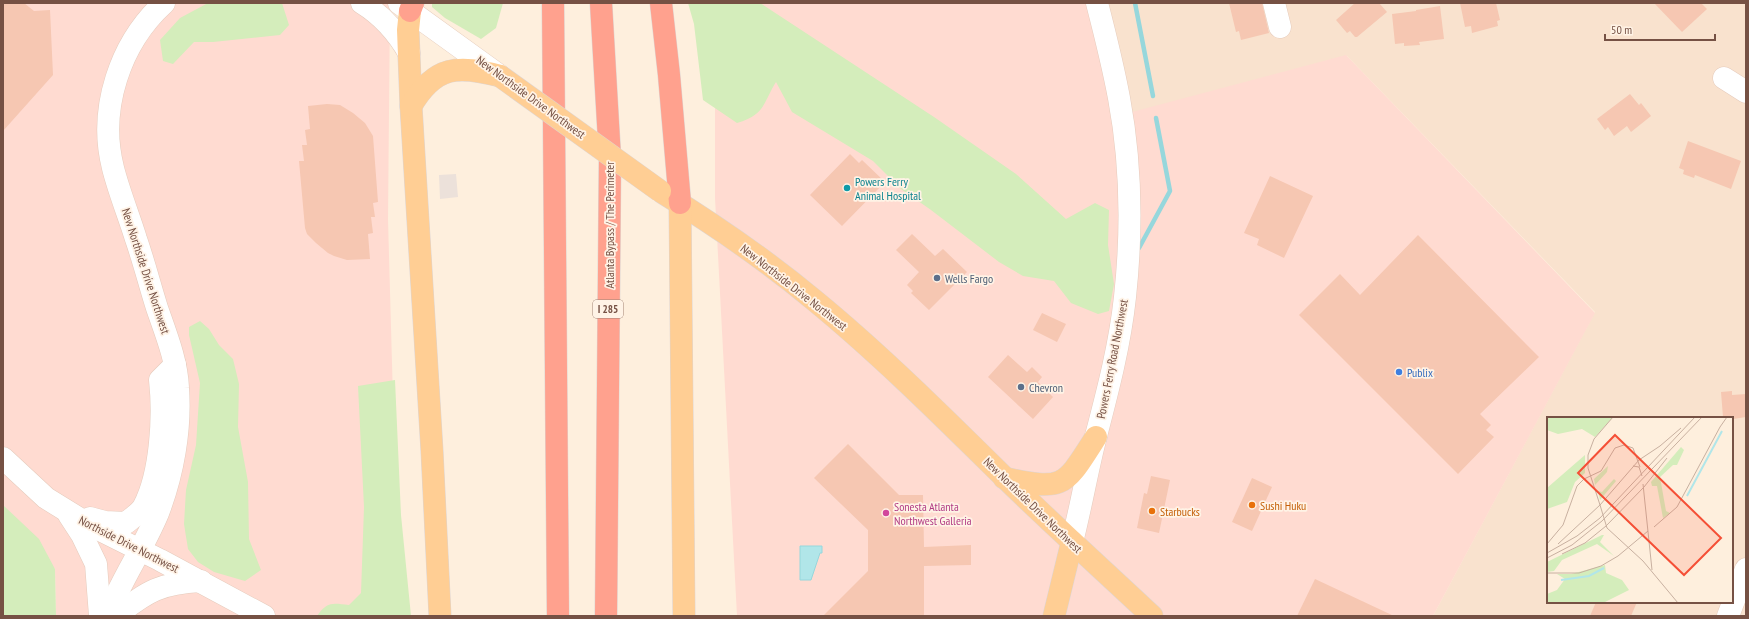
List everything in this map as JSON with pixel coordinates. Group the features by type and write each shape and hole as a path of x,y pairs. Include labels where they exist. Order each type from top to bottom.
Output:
{"highway":[{"path":"553,3 558,616"},
{"name":"Atlanta Bypass / The Perimeter","path":"601,3 610,158 606,616"},
{"path":"661,3 680,203"}],"main road":[{"path":"407,6 411,106 432,451 440,616"},
{"path":"411,106 419,92 438,75 461,69 479,70 500,76"},
{"name":"New Northside Drive Northwest","path":"500,76 660,191 680,203 749,251 816,301 894,371 1004,478 1152,616"},
{"path":"680,203 684,616"},
{"path":"1004,478 1040,485 1063,481 1075,470 1096,437"},
{"name":"Powers Ferry Road Northwest","path":"1054,616 1072,542"}],"street":[{"name":"New Northside Drive Northwest","path":"106,616 115,595 158,514 168,485 173,459 178,416 178,387 175,365 140,251 112,167 108,141 110,106 117,74 134,39 164,3"},
{"path":"362,3 386,20 395,30 409,53"},
{"name":"Powers Ferry Road Northwest","path":"1072,542 1120,329 1125,296 1128,244 1128,195 1119,98 1097,3"},
{"path":"1274,3 1280,27"},
{"name":"New Northside Drive Northwest","path":"407,6 500,76"},
{"path":"1724,78 1746,92"},
{"path":"64,509 105,522 126,523 144,507 158,465 162,401 160,380 175,365"},
{"name":"Northside Drive Northwest","path":"3,458 46,498 88,524 140,549 264,616"},
{"path":"64,509 82,535 96,564 100,616"},
{"path":"1733,603 1746,569"},
{"path":"116,616 139,598 164,585 201,582"},
{"path":"1728,616 1733,603"}],"shaded area":[{"path":"3,3 390,3 388,219 399,616 56,616 55,569 3,505"},
{"path":"715,3 1092,3 1121,115 1346,55 1595,313 1433,616 737,616 715,198"},
{"path":"1092,3 1746,3 1746,616 1433,616 1595,312 1347,56 1121,116"},
{"path":"456,174 458,197 440,199 439,175"}],"green space":[{"path":"208,3 282,3 289,25 280,35 213,42 194,42 173,64 163,61 160,40 180,18"},
{"path":"432,3 503,3 496,28 481,39 445,18 432,7"},
{"path":"688,3 760,3 934,117 1016,174 1066,219 1095,203 1109,210 1108,245 1114,284 1109,311 1098,314 1071,303 1054,281 1023,276 999,262 901,189 873,161 792,112 776,82 758,112 746,120 737,123 703,100 694,24"},
{"path":"200,321 209,329 219,345 233,359 239,384 238,427 248,482 249,539 261,570 245,581 214,572 198,562 188,549 184,524 186,490 196,445 200,383 189,335 189,327"},
{"path":"395,380 401,515 411,616 317,616 327,605 349,605 361,593 364,507 358,386"},
{"path":"3,505 39,539 55,569 56,616 3,616"}],"water":[{"path":"800,546 822,546 822,553 820,553 811,580 800,580"}],"building":[{"path":"3,3 24,3 34,11 50,10 53,75 3,131"},
{"path":"1229,3 1262,3 1269,33 1241,40 1239,31 1236,32"},
{"path":"1355,3 1379,3 1387,12 1357,37 1355,37 1350,31 1347,33 1336,20"},
{"path":"1460,3 1496,3 1500,20 1497,21 1498,26 1472,33 1471,26 1465,27"},
{"path":"1654,3 1701,3 1707,9 1682,32"},
{"path":"1440,6 1444,39 1419,42 1420,45 1404,46 1404,43 1395,44 1392,14"},
{"path":"1630,94 1639,105 1641,103 1651,116 1631,132 1627,126 1614,136 1608,127 1605,130 1597,119"},
{"path":"327,104 340,105 353,113 365,123 373,136 378,202 373,203 375,217 371,217 373,233 368,234 370,259 347,260 334,256 316,243 307,234 305,228 299,161 304,161 302,145 307,145 305,130 310,129 308,106"},
{"path":"1688,141 1741,161 1731,189 1695,175 1694,178 1683,174 1684,170 1679,168"},
{"name":"Powers Ferry Animal Hospital","path":"850,154 859,163 862,160 885,182 842,226 810,195"},
{"path":"1270,176 1313,196 1284,258 1257,245 1259,239 1244,233"},
{"name":"Wells Fargo","path":"912,234 935,256 943,249 967,272 929,310 911,293 913,291 907,285 919,272 896,250"},
{"path":"1418,235 1539,357 1480,414 1491,425 1486,430 1494,437 1458,474 1299,315 1340,274 1360,295"},
{"path":"1042,313 1066,324 1057,342 1033,330"},
{"name":"Chevron","path":"1008,355 1027,372 1032,367 1042,377 1038,382 1053,397 1033,419 988,377"},
{"path":"1732,391 1732,395 1746,394 1746,417 1733,419 1731,416 1723,417 1721,392"},
{"name":"Sonesta Atlanta Northwest Galleria","path":"848,444 899,495 923,495 924,547 971,545 971,565 924,566 924,616 823,616 868,571 868,530 814,478"},
{"name":"Starbucks","path":"1151,476 1170,480 1159,533 1137,528 1144,493 1147,494"},
{"name":"Sushi Huku","path":"1252,478 1272,487 1252,531 1232,522"},
{"path":"1315,579 1394,616 1297,616"},
{"path":"1596,603 1637,603 1631,616 1590,616"}],"waterway":[{"path":"1135,3 1153,96"},
{"path":"1139,248 1170,191 1156,118"}],"place":[{"name":"Powers Ferry Animal Hospital","path":"847,188"},
{"name":"Wells Fargo","path":"937,278"},
{"name":"Publix","path":"1399,372"},
{"name":"Chevron","path":"1021,387"},
{"name":"Sushi Huku","path":"1252,505"},
{"name":"Starbucks","path":"1152,511"},
{"name":"Sonesta Atlanta Northwest Galleria","path":"886,513"}]}
